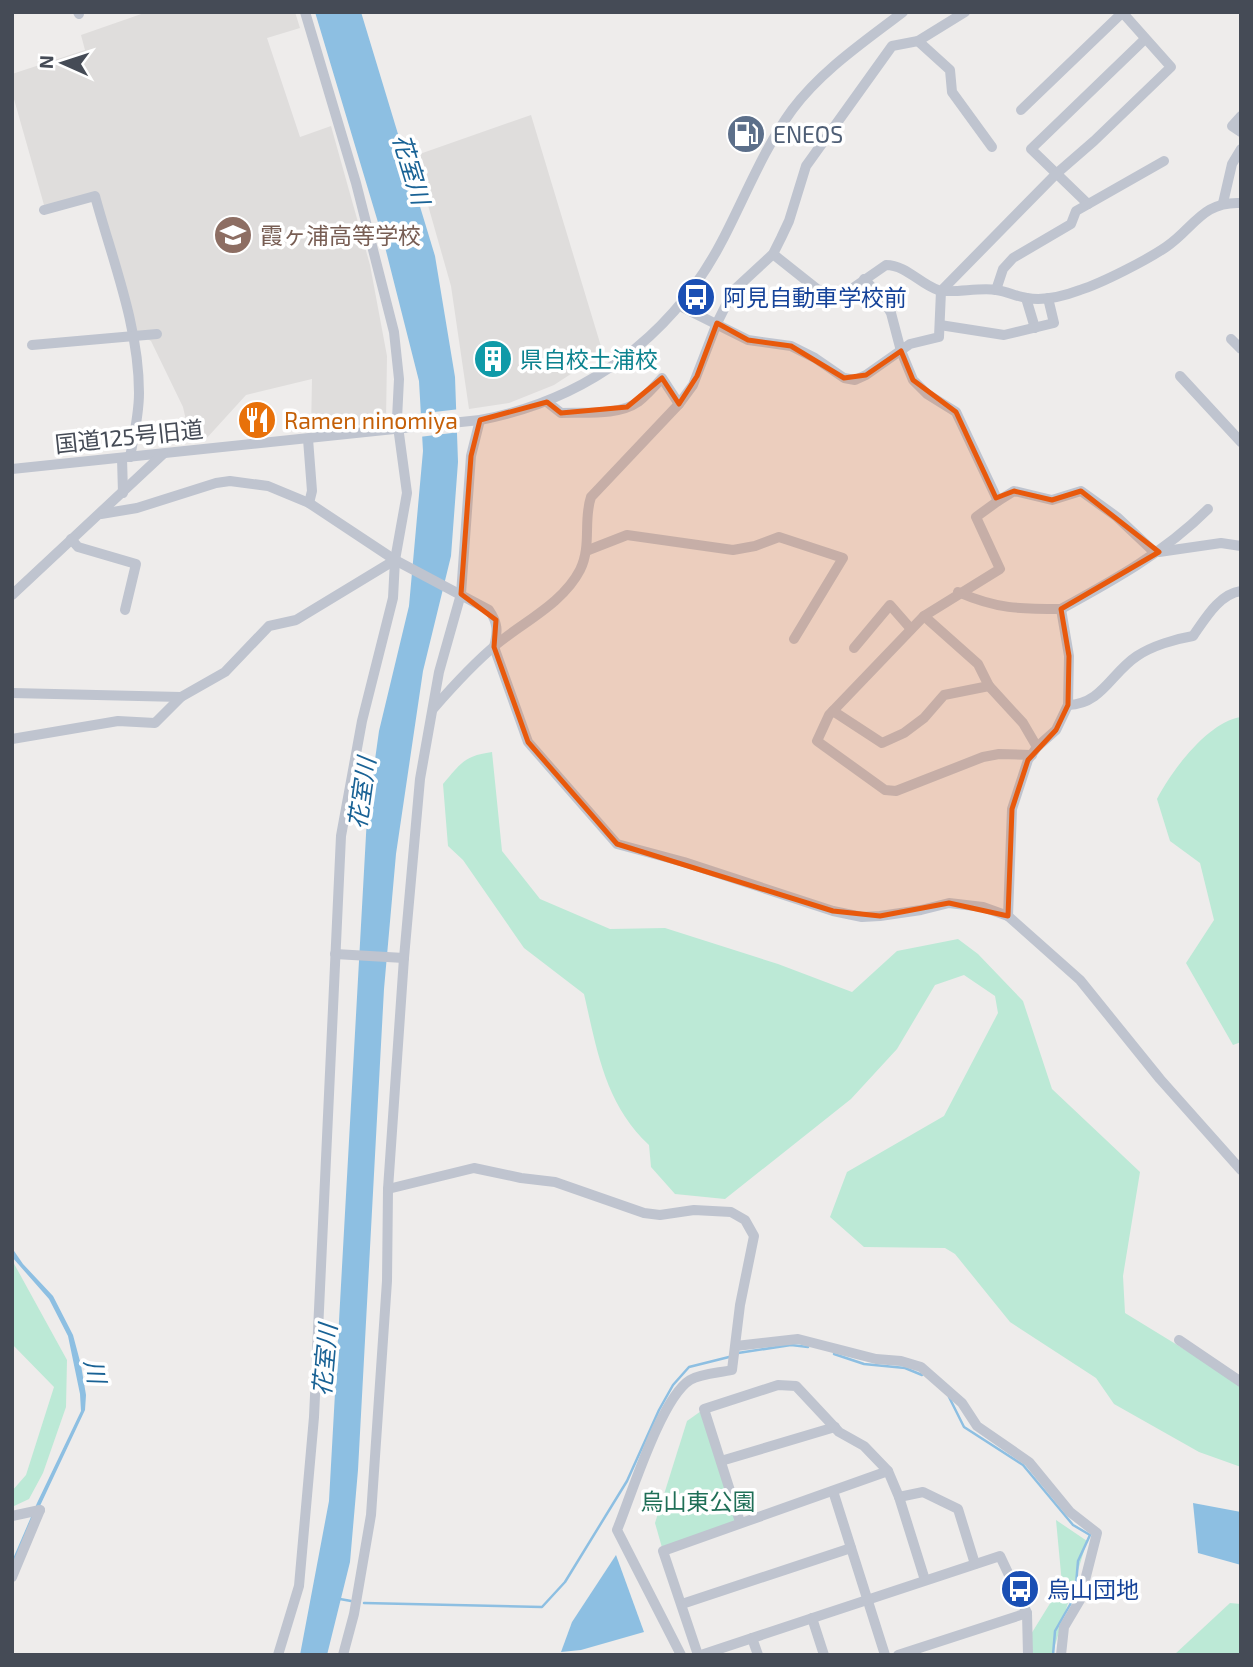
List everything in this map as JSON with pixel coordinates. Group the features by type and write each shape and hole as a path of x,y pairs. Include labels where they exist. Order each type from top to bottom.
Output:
{"street":[{"path":"278,1655 299,1587 314,1417 341,836 362,722 400,562 407,493 399,366 387,302 356,183 305,12"},
{"name":"国道125号旧道","path":"12,469 480,420 547,402 576,388 649,337 680,306 722,242 764,156 793,109 822,76 903,12"},
{"path":"432,711 494,647 565,593 581,568 586,551 586,511 591,497 678,404 697,376 717,323 733,291 773,254 789,221 806,166 892,46 918,41 965,12"},
{"path":"680,306 748,340 791,346 815,358 844,379 855,380 910,344 939,337 941,291 1056,174 1171,68 1122,13 1021,110"},
{"path":"875,33 892,46"},
{"path":"1088,204 1031,149 1145,39"},
{"path":"918,41 950,70 952,92 992,147"},
{"path":"1241,116 1232,126 1241,132"},
{"path":"1223,203 1232,164 1241,149"},
{"path":"996,290 1003,269 1013,258 1071,224 1076,211 1164,161"},
{"path":"44,210 95,196 133,335 139,390 139,407 126,458 123,493"},
{"path":"773,254 817,289 835,296 850,290 886,265 892,265 941,291 996,290 1026,298 1048,298 1080,290 1165,248 1203,212 1223,203 1241,203"},
{"path":"864,279 887,306 913,380 927,394 956,412 998,501"},
{"path":"1026,298 1035,328"},
{"path":"940,325 1004,335 1035,328 1054,323 1048,298"},
{"path":"32,345 157,334"},
{"path":"1231,339 1241,349"},
{"path":"1180,376 1241,442"},
{"path":"547,402 561,413 618,410 638,402 662,378 678,404"},
{"path":"343,1655 354,1614 371,1515 387,1281 388,1189 420,779 456,592 471,456 480,420"},
{"path":"309,439 312,491 309,503"},
{"path":"12,595 163,454"},
{"path":"101,514 137,508 230,481 268,486 309,503 400,562 489,610 496,620 498,631 494,647 528,742 617,844 853,915 880,916 949,903 983,906 1008,916 1080,980 1160,1079 1241,1170"},
{"path":"1034,751 983,757 896,791 885,790 817,741 833,710 923,616 1000,569 976,517 1014,491 1052,500 1081,491 1117,517 1152,550 1159,552 1221,543 1241,546"},
{"path":"958,593 1011,609 1061,609 1159,552 1189,529 1208,509"},
{"path":"586,551 627,535 733,550 755,546 779,537 843,558 794,639"},
{"path":"71,539 78,547 136,564 124,610"},
{"path":"12,739 117,721 155,723 181,697 225,672 269,626 296,620 400,562"},
{"path":"1068,705 1097,697 1114,676 1138,655 1180,638 1193,636 1221,600 1232,592 1241,591"},
{"path":"854,648 890,605 911,629"},
{"path":"1008,916 1012,809 1034,751 1056,730 1068,705 1069,656 1061,609"},
{"path":"923,616 978,664 989,686 1023,723 1034,751"},
{"path":"833,710 882,743 904,733 923,718 944,695 989,686"},
{"path":"12,693 181,697"},
{"path":"335,954 404,958"},
{"path":"388,1189 474,1168 555,1182 644,1213 660,1215 694,1210 731,1212 745,1220 754,1236 740,1305 732,1370 688,1381 661,1417 617,1530 681,1655"},
{"path":"736,1346 798,1339 876,1359 901,1361 921,1367 962,1403 977,1426 1030,1462 1070,1512 1097,1533 1080,1600 1064,1628 1061,1655"},
{"path":"1179,1339 1241,1382"},
{"path":"740,1522 704,1409 778,1385 796,1386 839,1432 864,1446 888,1471 925,1580"},
{"path":"721,1461 835,1427"},
{"path":"888,1471 663,1551 699,1655 1000,1556 1027,1613 1028,1655"},
{"path":"833,1491 886,1655"},
{"path":"899,1497 923,1492 958,1509 975,1564"},
{"path":"12,1516 40,1510 12,1577"},
{"path":"682,1604 851,1548"},
{"path":"898,1655 1027,1613"},
{"path":"812,1618 824,1655"},
{"path":"752,1638 758,1655"}],"highlighted area":[{"path":"717,323 748,340 791,346 844,378 866,375 901,351 913,380 956,412 996,498 1014,491 1052,500 1081,491 1159,552 1061,609 1069,656 1068,705 1056,730 1028,760 1012,809 1008,916 949,903 880,916 833,911 617,844 528,742 494,647 496,620 461,594 471,456 480,420 547,402 561,413 627,407 662,378 679,404 697,376"}],"shaded area":[{"name":"霞ヶ浦高等学校","path":"147,12 295,12 300,28 267,38 300,137 331,126 370,265 387,356 386,421 311,432 312,379 246,395 205,440 191,442 183,407 151,341 133,332 93,197 44,205 12,92 12,74 85,50 81,35"},
{"path":"531,115 603,353 554,385 509,403 469,409 451,286 414,156"}],"green space":[{"path":"1241,717 1241,1042 1233,1045 1186,963 1214,920 1200,863 1170,841 1157,799 1181,762 1204,737 1216,728"},
{"path":"492,752 502,851 540,899 610,929 665,928 778,964 852,992 897,951 958,939 978,954 1023,1001 1052,1089 1140,1172 1123,1276 1125,1313 1241,1384 1241,1467 1199,1452 1114,1404 1096,1378 1010,1322 955,1254 945,1248 864,1247 830,1217 847,1172 944,1116 998,1013 995,996 964,975 935,985 897,1049 851,1099 725,1199 675,1194 651,1167 649,1145 622,1112 613,1094 599,1056 584,994 524,948 463,860 448,846 443,784 464,762"},
{"path":"12,1260 67,1360 66,1407 43,1473 29,1499 12,1507 12,1491 26,1475 54,1387 12,1344"},
{"name":"烏山東公園","path":"704,1409 740,1522 663,1551 655,1523 687,1421"},
{"path":"1056,1520 1087,1541 1052,1655 1028,1655 1028,1639 1062,1584"},
{"path":"1230,1603 1241,1604 1241,1655 1174,1655"}],"water":[{"path":"315,12 361,12 435,256 455,377 458,462 451,556 423,671 396,854 384,989 358,1470 350,1562 327,1655 300,1655 329,1501 367,817 379,731 409,606 423,451 419,381 383,239"},
{"path":"12,1248 53,1296 73,1335 86,1395 85,1410 12,1573 12,1561 81,1411 68,1336 49,1299 12,1257"},
{"path":"1193,1503 1241,1512 1241,1565 1198,1553"},
{"path":"616,1555 644,1632 581,1650 561,1652 572,1622"}],"pier":[{"path":"460,409 460,432 419,437 417,414"}],"waterway":[{"path":"738,1353 791,1345 808,1347"},
{"path":"834,1354 864,1364 905,1368 922,1375"},
{"path":"364,1603 542,1607 565,1582 627,1481 673,1385 689,1367 729,1357"},
{"path":"949,1397 964,1427 1023,1465 1073,1525 1090,1535 1078,1561 1075,1596 1055,1631 1053,1655"},
{"path":"340,1599 351,1601"}],"place":[{"name":"ENEOS","path":"746,134"},
{"name":"霞ヶ浦高等学校","path":"233,235"},
{"name":"阿見自動車学校前","path":"696,297"},
{"name":"県自校土浦校","path":"493,359"},
{"name":"Ramen ninomiya","path":"257,420"},
{"name":"烏山団地","path":"1020,1589"}],"water label":[{"name":"花室川","path":"412,169"},
{"name":"花室川","path":"361,793"},
{"name":"花室川","path":"324,1360"},
{"name":"川","path":"96,1371"}]}
